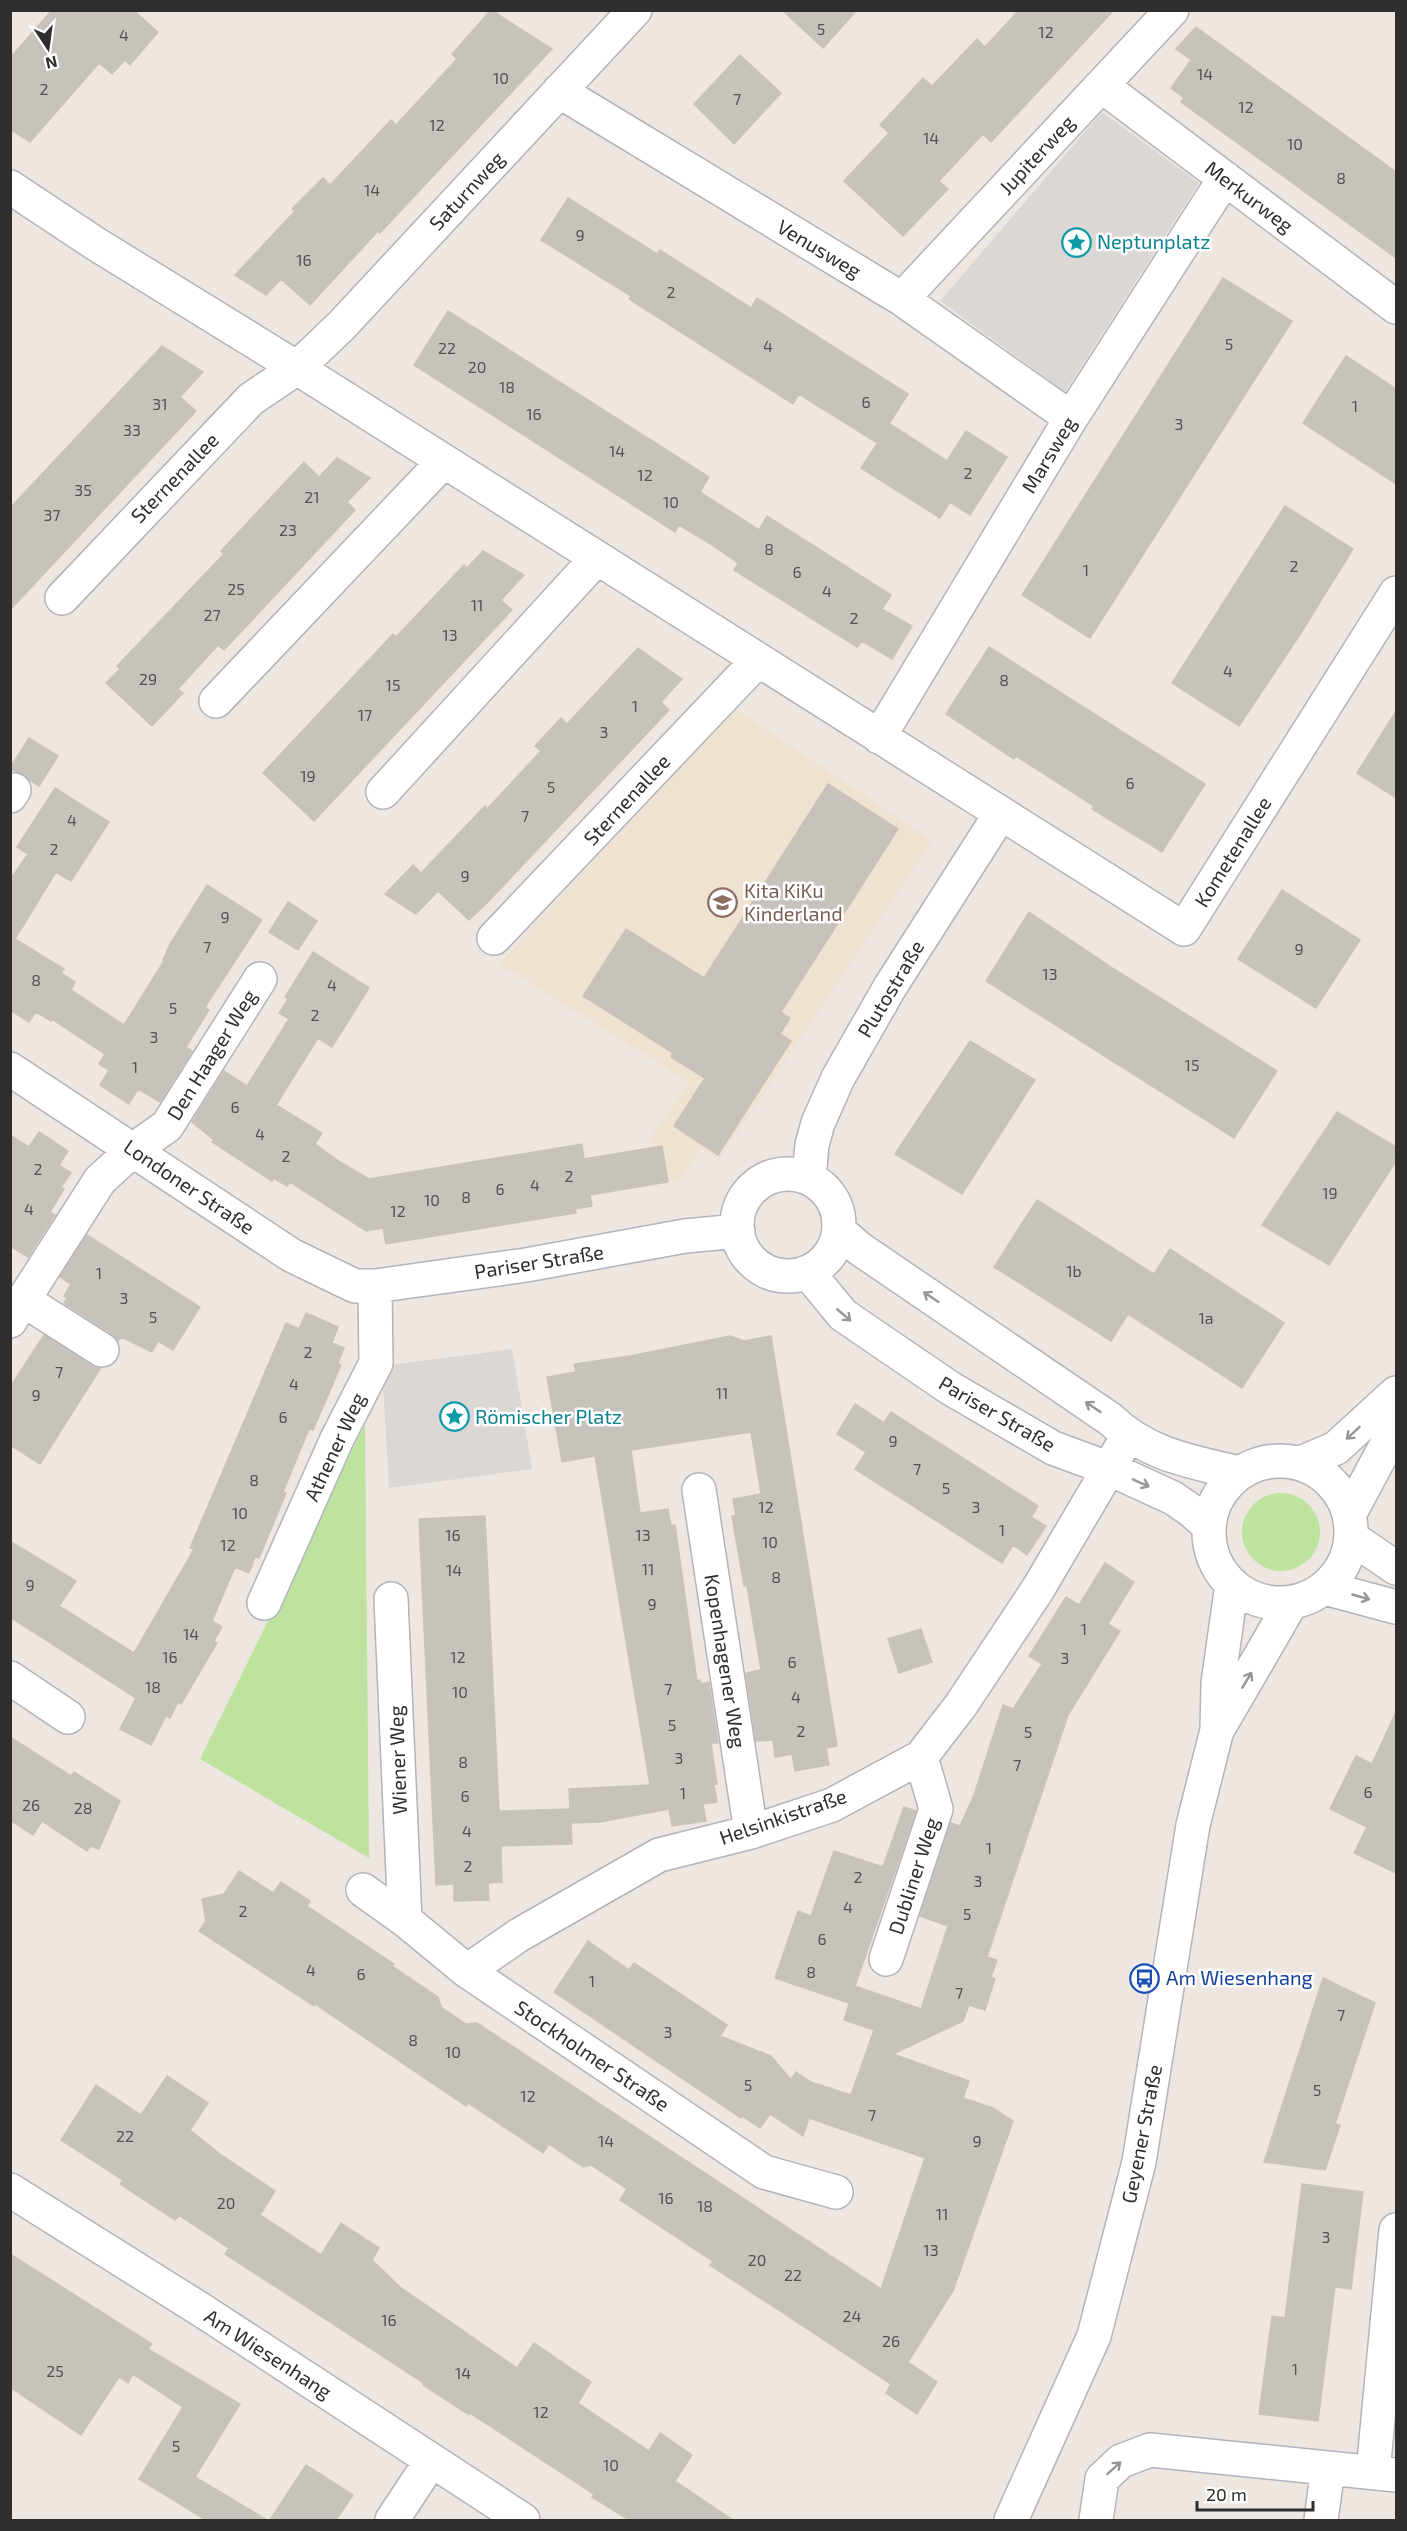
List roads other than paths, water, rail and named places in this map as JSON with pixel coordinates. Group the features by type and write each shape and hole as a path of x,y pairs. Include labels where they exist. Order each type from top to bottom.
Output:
{"street":[{"name":"Saturnweg","path":"297,368 350,317 635,10"},
{"name":"Jupiterweg","path":"902,299 1172,10"},
{"name":"Merkurweg","path":"1102,86 1396,308"},
{"name":"Venusweg","path":"560,91 902,299 1071,418"},
{"name":"Marsweg","path":"879,737 1071,418 1225,178"},
{"path":"10,187 96,244 297,368 1001,813"},
{"name":"Sternenallee","path":"62,598 251,399 297,368"},
{"path":"216,701 443,462"},
{"path":"383,792 596,559"},
{"name":"Kometenallee","path":"1001,813 1184,929 1396,593"},
{"name":"Sternenallee","path":"494,938 758,660"},
{"name":"Plutostraße","path":"809,1178 812,1145 818,1123 838,1078 890,987 1001,813"},
{"name":"Den Haager Weg","path":"18,1311 100,1180 133,1150 167,1126 260,979"},
{"name":"Londoner Straße","path":"10,1069 291,1255 354,1286 375,1286"},
{"path":"779,1174 794,1174 809,1178 823,1187 833,1200 839,1215 839,1231 828,1257 817,1267 804,1273 775,1274 761,1268 746,1252 738,1231 738,1215 743,1201 752,1189 764,1180 779,1174"},
{"name":"Pariser Straße","path":"375,1286 526,1265 685,1236 738,1231"},
{"path":"839,1231 860,1249 1110,1419 1128,1436 1167,1456 1239,1473"},
{"name":"Pariser Straße","path":"804,1273 814,1281 843,1316 950,1388 1053,1448 1110,1469 1173,1498 1209,1526"},
{"name":"Athener Weg","path":"264,1603 337,1439 376,1363 375,1286"},
{"path":"18,1311 102,1350"},
{"path":"1301,1463 1336,1448 1396,1393"},
{"path":"1396,1427 1351,1526 1347,1557 1338,1574 1325,1587 1309,1597 1292,1602 1270,1603 1249,1596 1232,1584 1218,1568 1210,1548 1209,1526 1218,1496 1239,1473 1268,1461 1285,1460 1301,1463 1322,1474 1340,1491 1351,1526 1396,1568"},
{"name":"Helsinkistraße","path":"467,1971 519,1935 659,1855 751,1832 832,1805 921,1757 961,1705 1038,1589 1128,1436"},
{"name":"Kopenhagener Weg","path":"699,1490 751,1832"},
{"name":"Geyener Straße","path":"1011,2520 1094,2337 1139,2162 1192,1825 1217,1730 1218,1683 1232,1584"},
{"path":"1325,1587 1396,1607"},
{"name":"Wiener Weg","path":"392,1599 405,1920"},
{"name":"Geyener Straße","path":"1217,1730 1292,1602"},
{"path":"10,1677 68,1717"},
{"name":"Dubliner Weg","path":"886,1959 936,1809 921,1757"},
{"name":"Stockholmer Straße","path":"363,1890 405,1920 467,1971 764,2172 836,2192"},
{"name":"Am Wiesenhang","path":"10,2190 203,2312 523,2520"},
{"path":"1096,2520 1102,2479 1121,2461 1150,2450 1385,2473 1396,2230"},
{"path":"392,2520 431,2461"},
{"path":"1321,2520 1328,2468"}],"place":[{"name":"Neptunplatz","path":"1076,242"},
{"name":"Kita KiKu Kinderland","path":"723,902"},
{"name":"Römischer Platz","path":"454,1417"},
{"name":"Am Wiesenhang","path":"1145,1978"}]}
